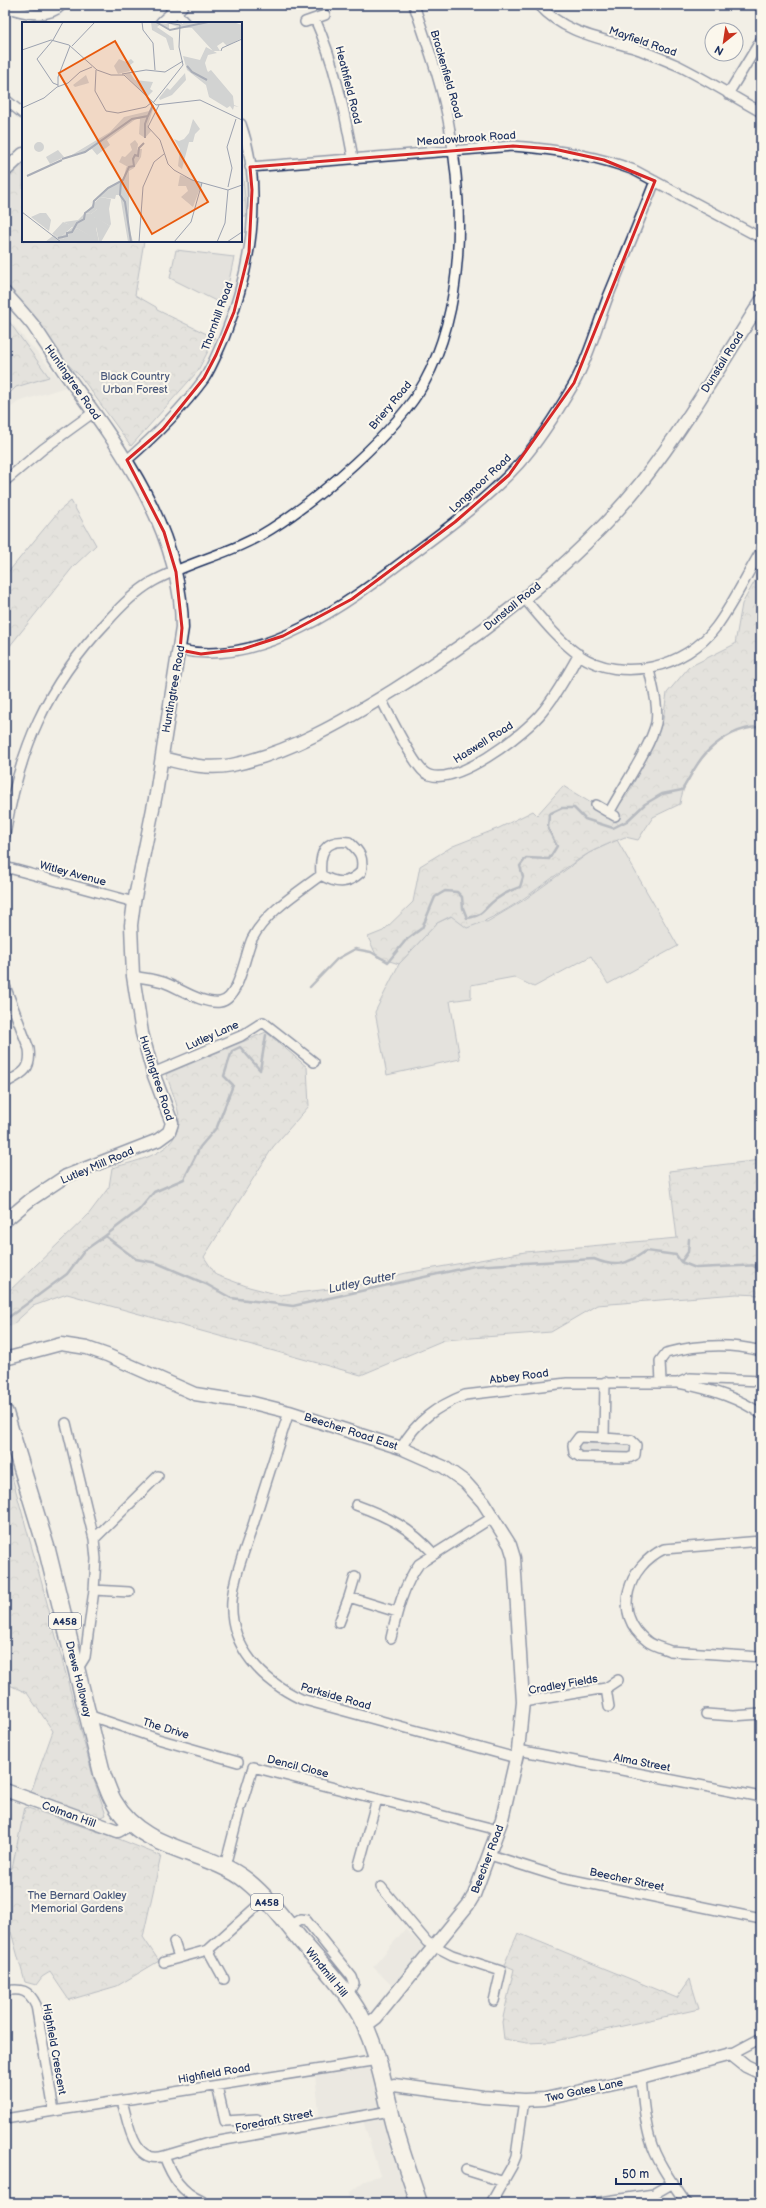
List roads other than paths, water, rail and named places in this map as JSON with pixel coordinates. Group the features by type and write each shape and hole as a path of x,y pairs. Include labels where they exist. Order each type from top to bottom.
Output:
{"highway":[{"name":"Drews Holloway","path":"5,1413 47,1550 106,1783 114,1803 132,1823"},
{"name":"Windmill Hill","path":"132,1823 145,1833 164,1844 225,1866 248,1881 289,1926 348,1996 365,2026 378,2060 390,2111 419,2203"}],"street":[{"path":"5,7 40,14 50,13 62,5"},
{"name":"Brackenfield Road","path":"414,5 437,77 449,122 452,149"},
{"name":"Mayfield Road","path":"539,5 556,21 576,32 638,50 679,66 761,112"},
{"path":"163,22 175,7 184,22"},
{"path":"304,22 325,14"},
{"name":"Heathfield Road","path":"315,19 329,50 344,106 353,158"},
{"path":"728,94 761,40"},
{"path":"5,99 22,113"},
{"name":"Thornhill Road","path":"127,460 163,429 204,378 222,343 238,299 249,252 252,190 250,167 242,129"},
{"name":"Meadowbrook Road","path":"250,167 452,149 513,146 554,149 618,164 655,181 761,238"},
{"name":"Briery Road","path":"5,835 21,763 32,732 69,666 126,602 151,582 239,546 270,530 308,502 356,461 394,423 416,396 440,349 450,309 457,259 459,216 452,149"},
{"path":"5,171 22,155"},
{"name":"Longmoor Road","path":"180,650 201,654 242,649 283,636 320,618 352,598 436,537 509,475 521,462 574,383 655,181"},
{"name":"Huntingtree Road","path":"5,293 32,324 127,460 164,532 176,572 182,607 180,650 170,694 162,758 146,849 134,902 132,925 133,976 142,1032 153,1073 169,1111 172,1123 171,1128"},
{"name":"Dunstall Road","path":"162,758 202,768 232,765 274,752 320,734 380,699 455,652 524,598 580,548 641,483 696,404 761,301"},
{"path":"5,481 43,449 94,412"},
{"path":"524,598 554,633 579,654 609,668 649,669 679,658 716,628 761,551"},
{"name":"Haswell Road","path":"380,699 425,772 439,778 449,776 465,770 532,724 555,695 579,654"},
{"path":"596,805 612,815 650,740 656,723 655,701 649,669"},
{"path":"334,842 349,842 361,853 363,862 361,872 352,880 344,883 334,882 321,875 320,860 327,846 334,842"},
{"name":"Witley Avenue","path":"5,867 134,902"},
{"path":"133,976 163,982 208,1001 222,1002 226,1000 236,989 252,940 264,922 321,875"},
{"path":"5,986 29,1049 30,1059 27,1068 21,1074 5,1083"},
{"name":"Lutley Lane","path":"153,1073 241,1036 263,1022 314,1062"},
{"name":"Lutley Mill Road","path":"5,1221 30,1200 66,1176 158,1140 164,1137 171,1128"},
{"name":"Beecher Road East","path":"5,1359 61,1344 75,1346 107,1355 195,1394 253,1403 289,1412 401,1448 444,1467 465,1482 483,1502 510,1545 514,1558 524,1702"},
{"path":"661,1382 660,1361 666,1353 678,1350 725,1346 746,1347 761,1351"},
{"name":"Abbey Road","path":"401,1448 410,1432 426,1416 451,1400 465,1395 567,1383 678,1383 690,1378 761,1381"},
{"path":"604,1438 605,1382"},
{"path":"678,1383 702,1387 760,1410"},
{"name":"Parkside Road","path":"289,1412 239,1567 232,1601 239,1642 248,1657 276,1686 301,1699 517,1754"},
{"path":"66,1423 94,1539 96,1559 94,1590 85,1657 77,1670"},
{"path":"579,1437 604,1438 631,1440 636,1445 635,1455 629,1458 580,1457 574,1453 572,1445 579,1437"},
{"path":"94,1539 158,1476"},
{"path":"356,1505 376,1512 403,1526 417,1536 434,1554"},
{"path":"391,1638 397,1612 410,1576 419,1564 493,1517"},
{"path":"761,1541 664,1549 644,1561 636,1572 631,1581 627,1602 631,1620 635,1628 648,1642 660,1648 670,1651 761,1657"},
{"path":"339,1623 355,1577"},
{"path":"94,1590 129,1592"},
{"path":"349,1597 397,1612"},
{"name":"Cradley Fields","path":"524,1702 606,1688 618,1680"},
{"name":"Cradley Fields","path":"606,1688 609,1707"},
{"name":"Beecher Road","path":"365,2026 376,2018 435,1947 474,1895 498,1830 517,1754 524,1702"},
{"path":"706,1714 733,1716 761,1714"},
{"name":"The Drive","path":"88,1715 158,1739 238,1762"},
{"name":"Alma Street","path":"517,1754 761,1797"},
{"name":"Dencil Close","path":"225,1866 253,1767 498,1830"},
{"name":"Colman Hill","path":"5,1790 118,1831 132,1823"},
{"path":"359,1865 377,1799"},
{"name":"Beecher Street","path":"490,1855 563,1878 761,1919"},
{"path":"381,1887 417,1932 435,1947 452,1955 501,1971 494,2001"},
{"path":"164,1962 208,1950 265,1899"},
{"path":"174,1942 179,1957"},
{"path":"208,1950 224,1979"},
{"name":"Highfield Crescent","path":"5,1991 23,1990 28,1992 36,2005 54,2111 5,2119"},
{"path":"761,2038 732,2054 746,2066 761,2073"},
{"name":"Two Gates Lane","path":"385,2087 394,2085 483,2097 524,2100 558,2097 641,2078 732,2054"},
{"name":"Highfield Road","path":"54,2111 216,2086 265,2076 378,2060"},
{"path":"641,2078 646,2122 650,2141 672,2183 686,2203"},
{"path":"216,2086 225,2121 256,2119"},
{"path":"491,2203 504,2182 516,2156 524,2100"},
{"path":"122,2101 135,2145 144,2154 155,2158 164,2156 172,2176 181,2187 192,2197 202,2201"},
{"name":"Foredraft Street","path":"164,2156 208,2143 390,2111"},
{"path":"466,2170 504,2182"},
{"path":"594,2203 654,2194 672,2183"}],"waterway":[{"path":"310,987 337,959 355,949 371,952 388,962 406,940 422,928 435,897 445,891 457,892 462,897 463,908 467,918 477,916 498,898 507,892 520,887 523,877 520,866 526,858 549,859 557,846 548,829 549,814 562,808 574,808 585,819 613,828 627,821 645,804 662,794 682,790 700,760 708,751 725,737 747,728 761,727"},
{"path":"105,1236 139,1210 154,1192 184,1179 200,1147 217,1127 233,1085 224,1076 232,1051 240,1047 260,1070 266,1035"},
{"name":"Lutley Gutter","path":"5,1320 67,1274 85,1250 105,1236 136,1259 157,1263 206,1284 231,1298 293,1306 474,1266 594,1259 609,1264 621,1264 646,1251 676,1255 681,1262 696,1268 761,1265"},
{"path":"681,1262 688,1252 689,1239"},
{"name":"Lutley Gutter","path":"752,1265 761,1271"}],"park label":[{"name":"Black Country Urban Forest","path":"135,382"},
{"name":"The Bernard Oakley Memorial Gardens","path":"77,1901"}]}
